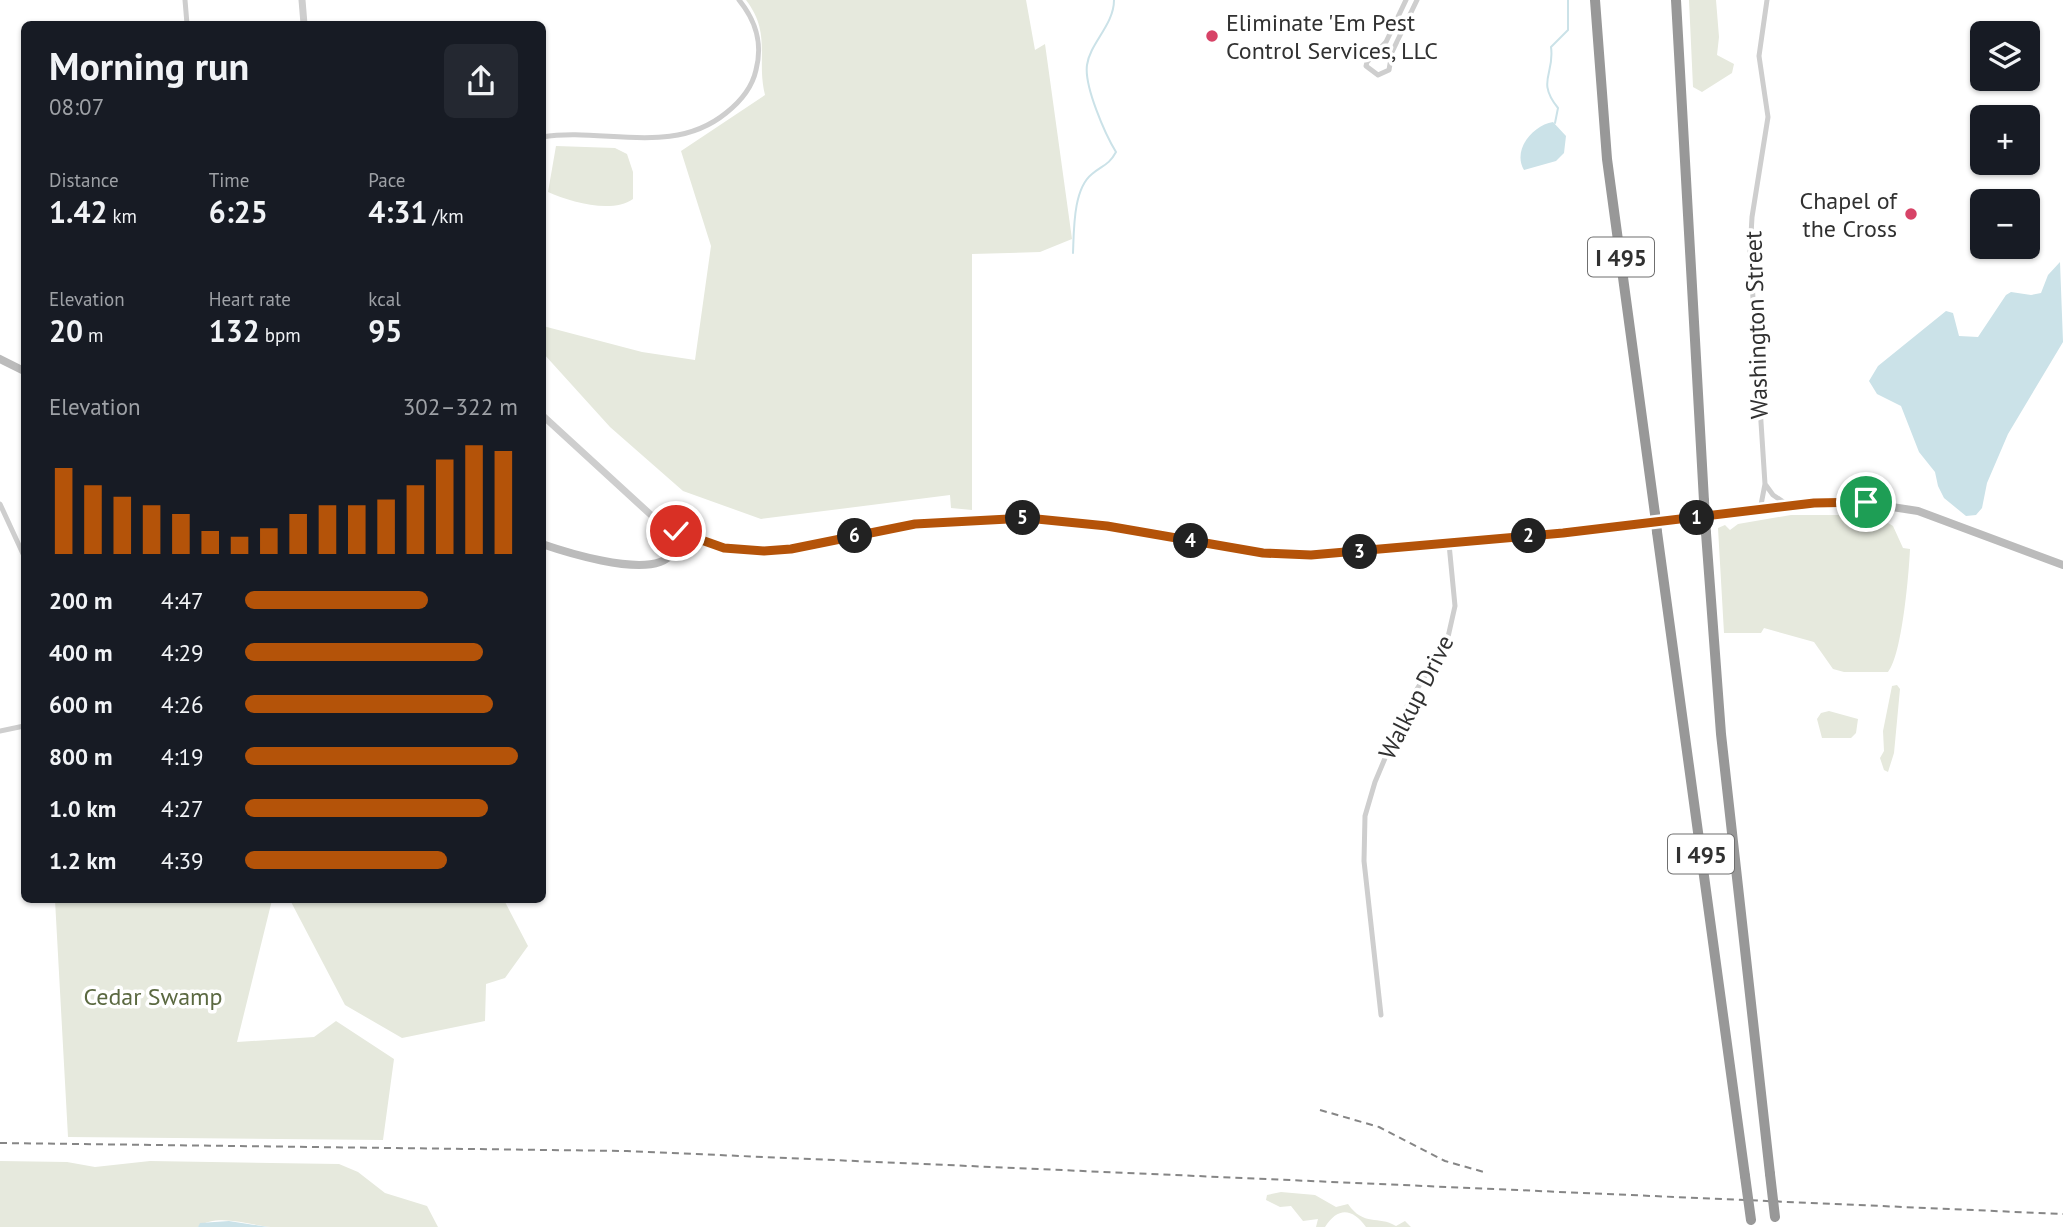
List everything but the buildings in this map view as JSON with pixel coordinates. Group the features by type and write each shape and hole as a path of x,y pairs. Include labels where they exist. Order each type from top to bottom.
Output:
{"highway":[{"name":"I 495","path":"1595,0 1607,159 1751,1224"},
{"name":"I 495","path":"1676,0 1719,723 1775,1222"}],"main road":[{"path":"0,359 21,370"},
{"path":"546,545 608,560 652,564 666,559 687,536 736,550 777,551 915,524 1027,518 1098,524 1288,555 1449,544 1791,506 1853,502 1899,506 2063,565"}],"street":[{"path":"186,0 187,21"},
{"path":"302,0 303,21"},
{"path":"546,138 659,138 692,132 720,118 742,98 757,66 759,40 756,29 739,0"},
{"path":"1406,0 1386,42 1367,62 1366,66 1378,75 1389,70 1392,52 1417,0"},
{"name":"Washington Street","path":"1760,510 1765,484 1750,252 1752,217 1768,117 1759,56 1767,0"},
{"path":"546,419 652,515 687,536"},
{"path":"1765,484 1778,500 1791,506"},
{"path":"0,504 21,550"},
{"name":"Walkup Drive","path":"1381,1016 1364,862 1365,816 1374,782 1407,706 1448,637 1455,606 1449,544"},
{"path":"0,732 21,727"}],"green space":[{"path":"746,0 1026,0 1035,50 1045,44 1072,239 1040,252 972,254 972,510 951,508 950,495 761,519 683,491 610,427 546,356 546,327 642,352 695,360 711,246 681,151 765,95 761,36 754,12"},
{"path":"1689,0 1716,0 1719,37 1717,55 1734,64 1732,73 1702,92 1693,87"},
{"path":"556,146 615,148 627,154 633,172 633,199 614,206 603,206 579,203 548,192"},
{"path":"1791,515 1875,515 1893,526 1903,548 1910,549 1901,632 1888,672 1844,672 1833,669 1814,642 1764,628 1761,633 1724,633 1718,528 1725,525 1730,530 1738,524"},
{"path":"1897,685 1900,689 1894,753 1888,772 1884,770 1880,758 1884,751 1883,731 1892,686"},
{"path":"1829,711 1858,719 1856,733 1851,738 1822,738 1817,719 1821,713"},
{"name":"Cedar Swamp","path":"55,903 271,903 237,1042 314,1037 336,1021 394,1059 383,1140 68,1137"},
{"path":"292,903 506,903 528,946 505,978 486,984 485,1021 402,1038 345,1005"},
{"path":"0,1161 67,1162 95,1167 150,1161 339,1164 358,1172 385,1193 427,1206 438,1227 271,1227 224,1220 198,1227 0,1227"},
{"path":"1281,1192 1315,1195 1336,1207 1348,1204 1365,1218 1396,1226 1405,1221 1411,1227 1366,1227 1356,1216 1345,1212 1335,1216 1325,1227 1316,1227 1318,1219 1303,1221 1291,1206 1280,1207 1266,1200 1267,1195"}],"water":[{"path":"1553,122 1566,136 1564,153 1556,161 1524,170 1521,154 1526,140 1538,128"},
{"path":"2060,262 2063,342 2008,434 1987,483 1982,508 1976,515 1966,516 1944,498 1935,472 1919,452 1901,406 1877,394 1869,381 1878,366 1946,311 1953,313 1959,336 1978,337 2006,295 2011,292 2031,295 2041,293 2048,275"},
{"path":"229,1221 268,1227 198,1227 200,1223"}],"waterway":[{"path":"1073,253 1074,222 1081,189 1092,174 1116,152 1096,110 1087,74 1089,57 1110,18 1114,0"},
{"path":"1555,123 1558,108 1547,84 1551,47 1568,30 1568,0"}],"railway":[{"path":"1320,1110 1379,1127 1445,1161 1484,1172"},
{"path":"0,1143 627,1151 2063,1214"}],"place":[{"name":"Eliminate 'Em Pest Control Services, LLC","path":"1212,36"},
{"name":"Chapel of the Cross","path":"1911,214"}],"route":[{"path":"676,531 724,548 777,551 935,521 1027,518 1090,523 1263,553 1311,555 1680,521 1814,503 1866,502"}]}
